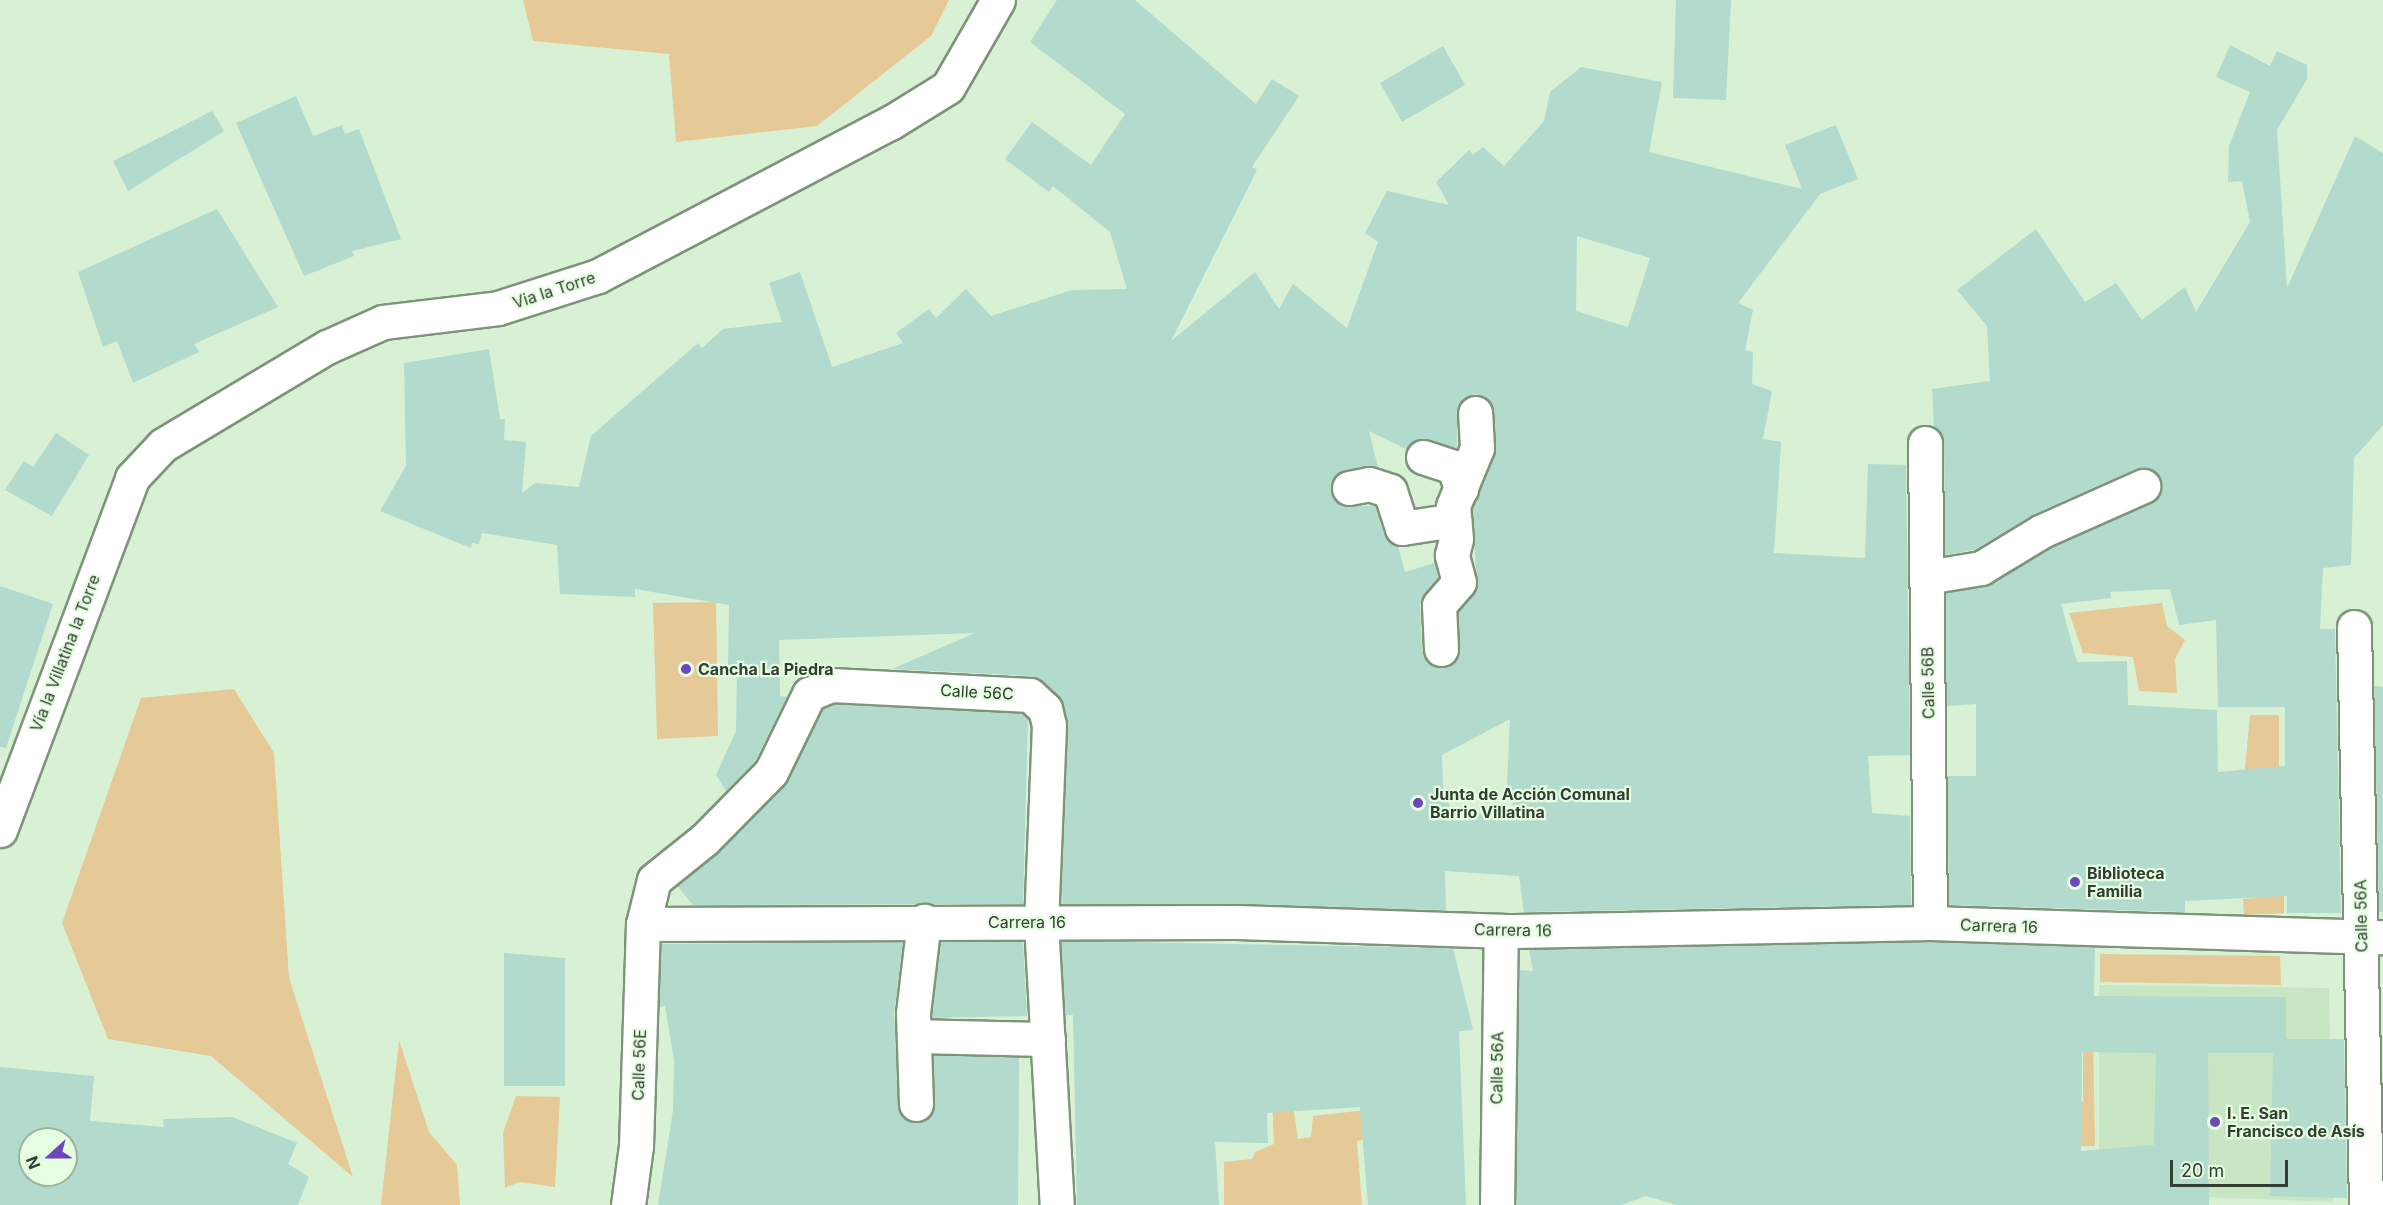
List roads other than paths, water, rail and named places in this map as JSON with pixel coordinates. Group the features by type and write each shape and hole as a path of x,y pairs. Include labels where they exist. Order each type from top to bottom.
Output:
{"street":[{"name":"Via la Torre","path":"132,478 163,445 327,346 383,322 498,308 598,276 890,123 948,87 999,0"},
{"path":"1441,649 1439,605 1459,582 1452,555 1453,506 1477,448 1475,413"},
{"name":"Calle 56B","path":"1925,443 1930,923"},
{"path":"1423,457 1455,467 1461,489"},
{"name":"Vía la Villatina la Torre","path":"0,830 132,478"},
{"path":"1349,488 1369,484 1390,491 1402,528 1454,520"},
{"path":"1927,577 1981,568 2042,531 2143,486"},
{"name":"Calle 56A","path":"2354,627 2372,937 2366,1205"},
{"name":"Calle 56C","path":"643,924 654,880 704,840 771,772 809,694 831,685 1030,695 1045,709 1049,725 1041,923 1057,1205"},
{"path":"916,1104 914,1036 924,921"},
{"name":"Carrera 16","path":"643,924 924,921 1237,922 1501,931 1930,923 2372,937"},
{"name":"Calle 56E","path":"628,1205 636,1146 643,924"},
{"name":"Calle 56A","path":"1497,1205 1501,931"},
{"path":"914,1036 1048,1039"}],"place":[{"name":"Cancha La Piedra","path":"686,669"},
{"name":"Junta de Acción Comunal Barrio Villatina","path":"1418,803"},
{"name":"Biblioteca Familia","path":"2075,882"},
{"name":"I. E. San Francisco de Asís","path":"2215,1122"}]}
